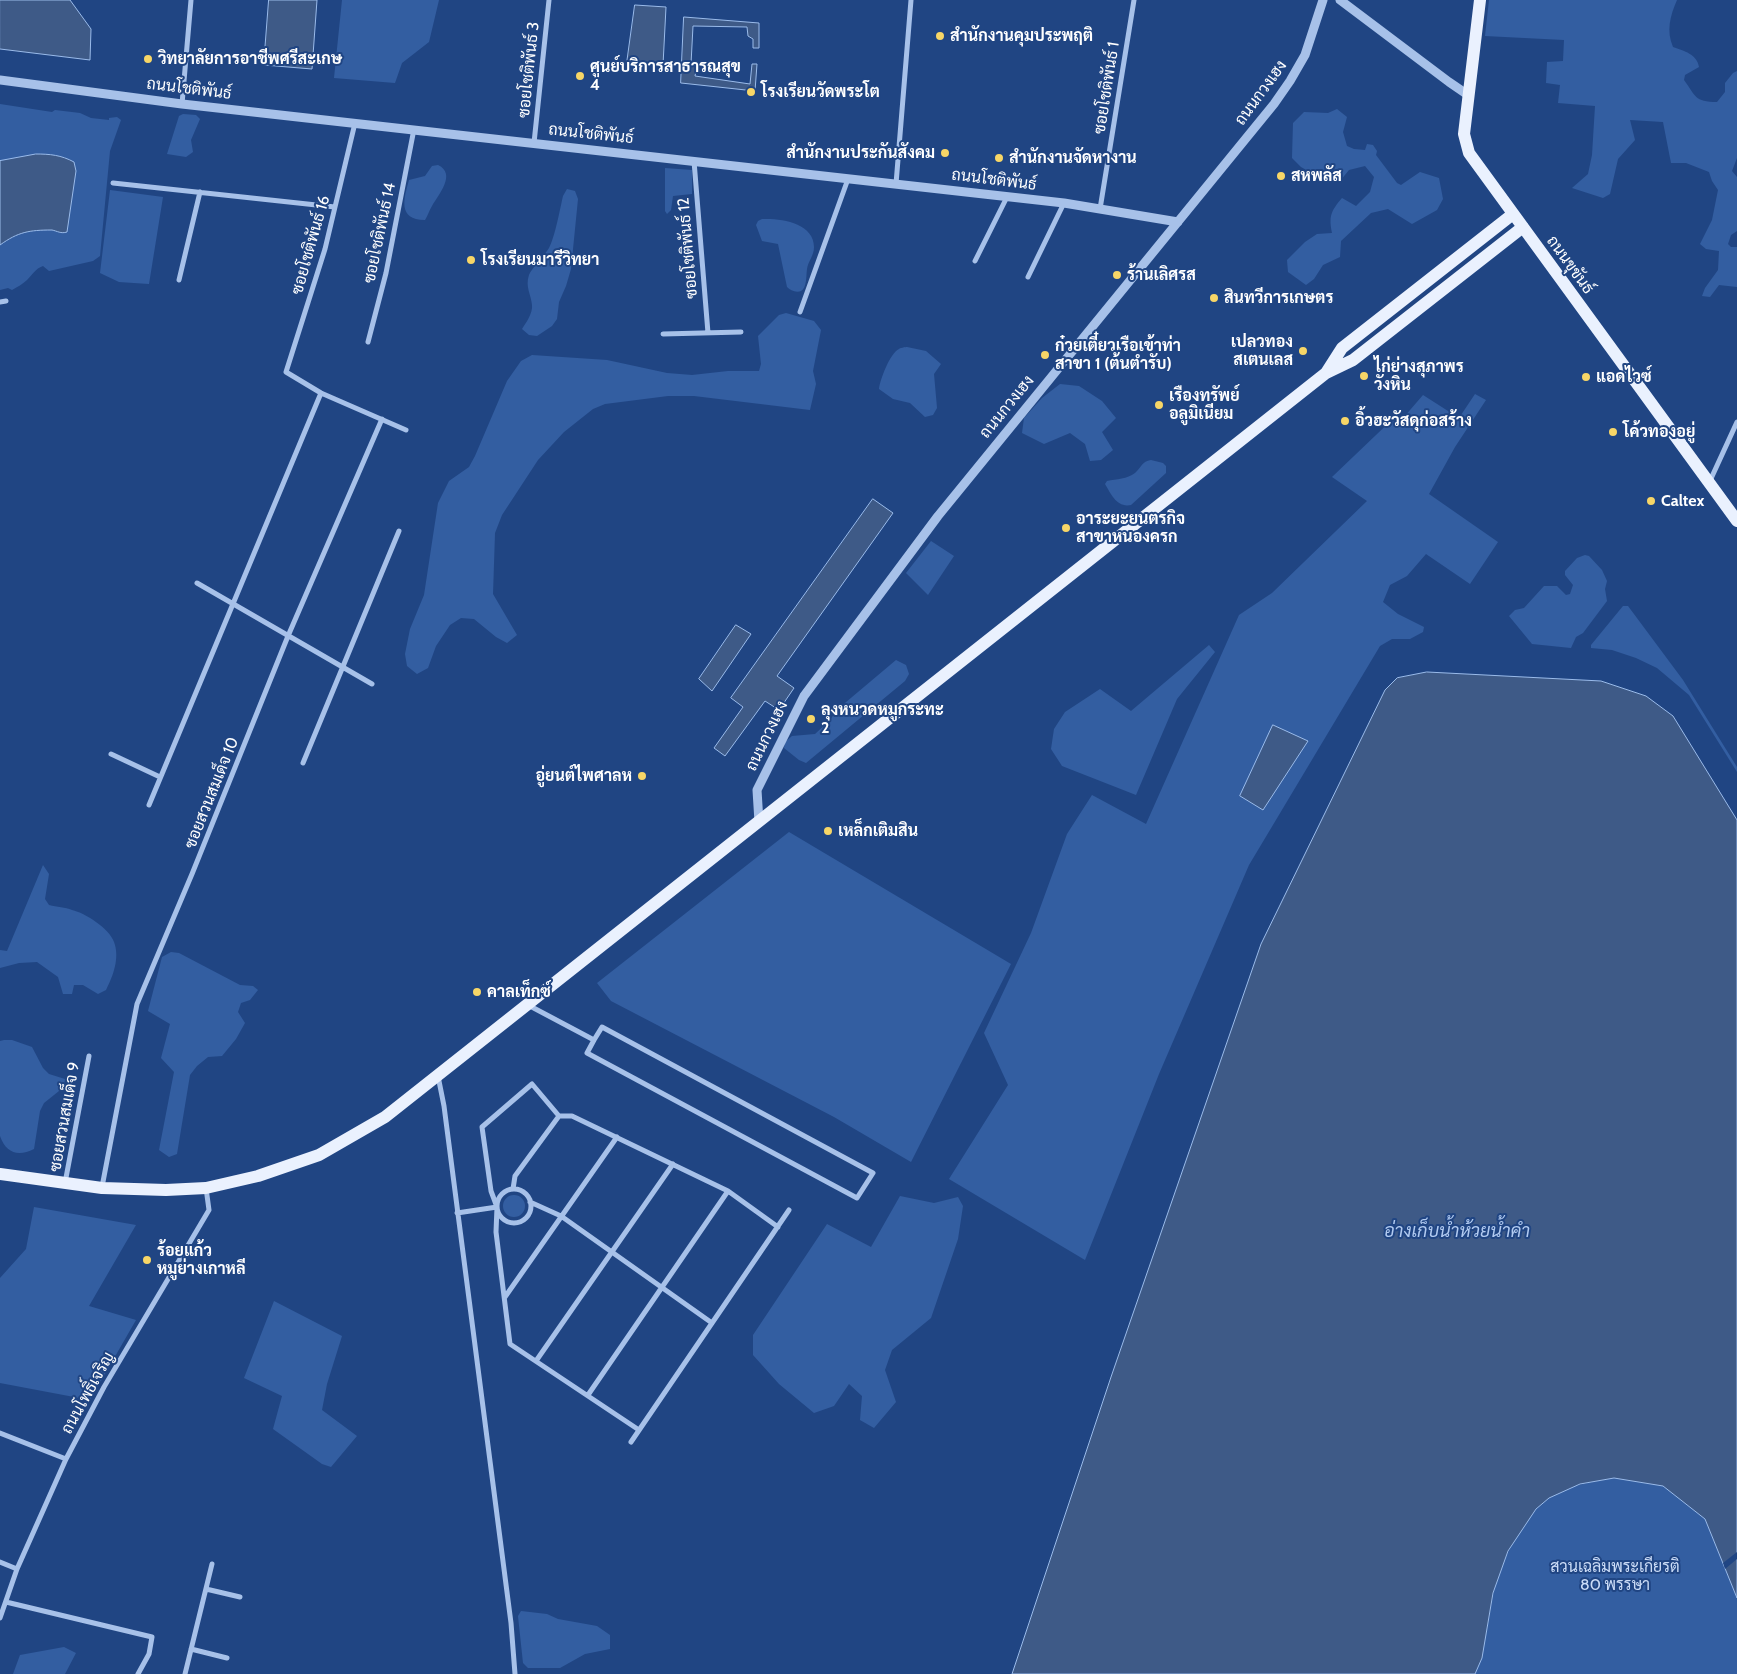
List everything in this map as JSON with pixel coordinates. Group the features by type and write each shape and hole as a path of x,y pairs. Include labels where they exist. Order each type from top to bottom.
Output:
{"main road":[{"name":"ถนนขุขันธ์","path":"1480,0 1464,134 1469,153 1737,521"},
{"path":"1326,373 1342,348 1513,214"},
{"path":"0,1174 102,1188 166,1190 206,1188 258,1176 319,1155 385,1117 1326,373 1352,360 1522,227"}],"street":[{"path":"182,104 191,0"},
{"name":"ซอยโชติพันธ์ 3","path":"534,143 549,0"},
{"path":"896,184 911,0"},
{"name":"ซอยโชติพันธ์ 1","path":"1100,209 1134,0"},
{"name":"ถนนกวงเฮง","path":"759,822 757,790 804,696 938,516 1178,222 1290,81 1305,55 1323,0"},
{"path":"1340,0 1468,95"},
{"name":"ถนนโชติพันธ์","path":"0,80 182,104 1064,203 1178,222"},
{"name":"ซอยโชติพันธ์ 16","path":"321,393 286,372 324,249 355,123"},
{"name":"ซอยโชติพันธ์ 14","path":"368,342 386,273 414,129"},
{"name":"ซอยโชติพันธ์ 12","path":"694,160 708,333"},
{"path":"800,312 848,178"},
{"path":"112,183 335,207"},
{"path":"179,280 200,192"},
{"path":"975,261 1007,197"},
{"path":"1028,277 1064,203"},
{"path":"663,334 741,332"},
{"path":"148,805 321,393 406,430"},
{"name":"ซอยสวนสมเด็จ 10","path":"102,1188 137,1004 192,874 288,636 382,419"},
{"path":"1709,483 1737,422"},
{"path":"303,763 399,531"},
{"path":"197,583 372,684"},
{"path":"111,754 160,777"},
{"path":"528,1005 594,1040"},
{"path":"602,1027 873,1173 857,1198 586,1054 594,1040 602,1027"},
{"name":"ซอยสวนสมเด็จ 9","path":"65,1183 89,1056"},
{"path":"438,1076 444,1106 458,1213 515,1674"},
{"path":"640,1430 510,1344 496,1232 497,1208 498,1201 501,1195 513,1189 524,1193 530,1202 531,1208 526,1218 516,1223 501,1218 497,1208 491,1191 482,1127 532,1084 559,1116 572,1116 728,1191 778,1227"},
{"path":"513,1189 515,1176 559,1116"},
{"path":"504,1298 617,1137"},
{"path":"536,1361 673,1164"},
{"name":"ถนนโพธิ์เจริญ","path":"0,1618 17,1570 66,1459 104,1388 208,1210 206,1188"},
{"path":"588,1395 728,1191"},
{"path":"530,1202 561,1216 712,1323"},
{"path":"458,1213 497,1208"},
{"path":"631,1442 789,1210"},
{"path":"0,1433 66,1459"},
{"path":"0,1562 17,1570"},
{"path":"185,1674 212,1564"},
{"path":"206,1589 240,1597"},
{"path":"6,1602 152,1637 148,1654 138,1674"},
{"path":"191,1649 227,1658"}],"green space":[{"path":"342,0 439,0 429,42 402,63 395,83 334,78"},
{"path":"1489,0 1677,0 1672,12 1669,29 1671,41 1673,47 1693,56 1698,63 1699,67 1685,75 1684,80 1696,97 1704,101 1717,102 1725,92 1725,83 1737,71 1737,158 1732,171 1737,177 1737,231 1731,235 1728,244 1731,247 1737,247 1737,287 1719,285 1710,297 1702,296 1705,288 1718,270 1719,251 1706,249 1700,244 1712,220 1718,190 1709,172 1686,163 1671,163 1663,122 1630,120 1635,140 1618,159 1610,194 1603,198 1572,188 1588,174 1592,155 1595,106 1558,103 1560,85 1546,83 1547,62 1563,61 1564,40 1485,36"},
{"path":"0,104 52,112 55,110 80,113 91,118 109,120 109,118 117,117 121,120 110,151 100,256 93,261 49,271 43,266 36,270 24,283 12,290 8,288 0,290"},
{"path":"1337,109 1347,117 1343,132 1347,146 1365,150 1367,144 1373,145 1377,151 1376,155 1397,183 1401,185 1420,172 1439,178 1443,199 1437,210 1412,224 1388,209 1371,213 1341,241 1340,257 1323,265 1314,279 1306,285 1288,272 1287,260 1305,242 1317,234 1332,233 1331,215 1338,203 1342,198 1356,206 1370,192 1374,177 1365,166 1349,170 1340,181 1329,183 1301,167 1292,158 1293,123 1304,112 1328,113"},
{"path":"183,114 196,115 200,119 191,140 193,152 186,157 167,154 179,116"},
{"path":"438,165 446,174 442,191 425,220 416,219 406,212 405,207 405,194 409,180 425,176 432,166"},
{"path":"665,168 692,170 692,194 673,196 671,210 667,214 665,211"},
{"path":"567,189 575,191 578,199 571,269 559,302 557,319 552,326 537,336 529,335 522,329 529,318 532,308 528,287 529,275 549,248 563,196"},
{"path":"110,190 163,197 149,284 119,282 100,273"},
{"path":"762,219 787,221 803,227 813,239 814,250 808,266 805,285 801,291 793,291 787,287 778,244 762,241 756,225"},
{"path":"786,313 814,321 821,330 813,371 816,384 810,410 694,396 668,396 605,404 593,409 564,432 538,460 502,515 495,533 493,594 517,635 507,643 496,637 474,619 461,618 450,625 436,646 428,668 417,674 407,666 405,654 410,629 424,595 438,503 449,481 469,467 507,381 521,361 532,355 607,360 667,373 692,375 728,371 759,371 761,364 758,336 779,315"},
{"path":"907,347 926,351 941,364 934,374 937,408 933,415 925,417 910,403 893,399 879,389 883,373 892,356 899,349"},
{"path":"1060,384 1079,386 1102,401 1116,418 1102,432 1113,450 1101,460 1090,461 1085,444 1070,433 1044,444 1022,433 1024,418 1042,398"},
{"path":"1475,394 1486,400 1455,447 1429,494 1498,542 1470,584 1426,554 1407,576 1390,585 1383,602 1398,614 1424,627 1423,632 1410,639 1392,639 1380,646 1249,865 1159,1074 1085,1260 949,1179 1008,1085 984,1033 1031,933 1067,834 1092,795 1146,824 1239,615 1272,593 1367,501 1332,477 1398,414 1404,417 1423,395 1459,418"},
{"path":"1151,460 1163,463 1166,466 1166,473 1131,505 1118,502 1105,484 1107,481 1132,475 1144,463"},
{"path":"931,541 954,556 928,595 906,573"},
{"path":"1585,555 1589,556 1602,570 1607,581 1605,589 1607,601 1583,633 1576,637 1571,648 1532,644 1509,616 1515,610 1524,608 1544,586 1557,586 1566,595 1570,594 1573,585 1565,575 1565,571 1577,558"},
{"path":"1623,606 1628,606 1683,680 1737,767 1737,772 1689,695 1657,668 1612,650 1591,648 1591,645"},
{"path":"1209,645 1215,652 1177,699 1136,795 1062,766 1051,749 1054,729 1065,712 1100,689 1131,711"},
{"path":"896,660 906,665 909,674 905,681 806,763 784,748 785,742 792,736 815,734 839,708"},
{"path":"789,832 1011,964 911,1162 834,1117 611,1001 597,983"},
{"path":"43,865 49,874 45,899 49,905 69,909 90,918 107,932 114,942 116,961 113,973 106,990 98,994 83,985 74,985 72,994 63,994 58,977 37,962 19,963 0,968 0,950 7,951"},
{"path":"171,952 179,953 240,985 253,986 258,990 250,1000 241,1003 238,1012 245,1023 236,1039 222,1056 208,1057 190,1075 177,1154 169,1157 159,1150 174,1072 161,1058 170,1024 148,1011 162,957"},
{"path":"12,1040 32,1047 43,1068 49,1074 65,1079 64,1087 44,1103 40,1111 34,1149 23,1153 9,1150 0,1136 0,1041"},
{"path":"514,1195 522,1198 525,1206 522,1214 514,1217 506,1214 503,1206 506,1198"},
{"path":"900,1196 934,1203 958,1197 963,1206 958,1239 931,1318 892,1350 885,1370 896,1402 874,1428 860,1420 862,1396 849,1384 834,1406 814,1413 779,1384 753,1355 753,1335 827,1224 871,1247"},
{"path":"34,1207 136,1225 89,1306 136,1320 90,1400 0,1383 0,1278 26,1249"},
{"path":"274,1301 342,1336 327,1384 322,1410 357,1436 331,1467 322,1464 273,1429 282,1396 244,1378"},
{"name":"สวนเฉลิมพระเกียรติ 80 พรรษา","path":"1614,1478 1663,1486 1705,1519 1737,1598 1737,1674 1475,1674 1484,1645 1493,1596 1500,1571 1506,1556 1530,1516 1549,1498 1564,1490"},
{"path":"521,1611 547,1614 558,1619 597,1626 610,1635 610,1649 585,1654 560,1668 528,1668 523,1663 518,1616"},
{"path":"64,1647 76,1653 65,1674 13,1674 20,1655"}],"water":[{"path":"0,0 70,0 91,29 90,60 0,49"},
{"path":"269,0 317,0 312,69 264,65"},
{"path":"635,5 666,7 663,65 627,63"},
{"path":"684,17 759,23 759,48 753,48 753,39 748,36 747,27 693,26 691,64 697,66 695,76 750,84 752,64 757,64 755,91 681,83"},
{"path":"36,154 55,155 74,162 76,171 67,232 61,233 52,230 30,231 12,237 0,245 0,161"},
{"path":"873,499 893,513 777,676 794,688 779,710 765,701 725,756 714,748 743,707 731,698"},
{"path":"736,625 751,634 712,691 699,679"},
{"name":"อ่างเก็บน้ำห้วยน้ำคำ","path":"1427,672 1601,681 1646,696 1673,716 1737,820 1737,1598 1705,1519 1663,1486 1614,1478 1580,1484 1549,1498 1536,1509 1508,1551 1493,1593 1482,1658 1475,1674 1012,1674 1111,1377 1261,944 1385,690 1397,678"},
{"path":"1273,725 1308,741 1263,810 1240,796"}],"pier":[{"path":"1737,1552 1737,1559 1725,1569 1723,1563"}],"place":[{"name":"สำนักงานคุมประพฤติ","path":"940,36"},
{"name":"วิทยาลัยการอาชีพศรีสะเกษ","path":"148,59"},
{"name":"ศูนย์บริการสาธารณสุข 4","path":"580,76"},
{"name":"โรงเรียนวัดพระโต","path":"751,92"},
{"name":"สำนักงานประกันสังคม","path":"945,153"},
{"name":"สำนักงานจัดหางาน","path":"999,158"},
{"name":"สหพลัส","path":"1281,176"},
{"name":"โรงเรียนมารีวิทยา","path":"471,260"},
{"name":"ร้านเลิศรส","path":"1117,275"},
{"name":"สินทวีการเกษตร","path":"1214,298"},
{"name":"เปลวทอง สเตนเลส","path":"1303,351"},
{"name":"ก๋วยเตี๋ยวเรือเข้าท่า สาขา 1 (ต้นตำรับ)","path":"1045,355"},
{"name":"ไก่ย่างสุภาพร วังหิน","path":"1364,376"},
{"name":"แอดไวซ์","path":"1586,377"},
{"name":"เรืองทรัพย์ อลูมิเนียม","path":"1159,405"},
{"name":"อิ้วฮะวัสดุก่อสร้าง","path":"1345,421"},
{"name":"โค้วทองอยู่","path":"1613,432"},
{"name":"Caltex","path":"1651,501"},
{"name":"อาระยะยนตรกิจ สาขาหนองครก","path":"1066,528"},
{"name":"ลุงหนวดหมูกระทะ 2","path":"811,719"},
{"name":"อู่ยนต์ไพศาลห","path":"642,776"},
{"name":"เหล็กเติมสิน","path":"828,831"},
{"name":"คาลเท็กซ์","path":"477,992"},
{"name":"ร้อยแก้ว หมูย่างเกาหลี","path":"147,1260"}]}
